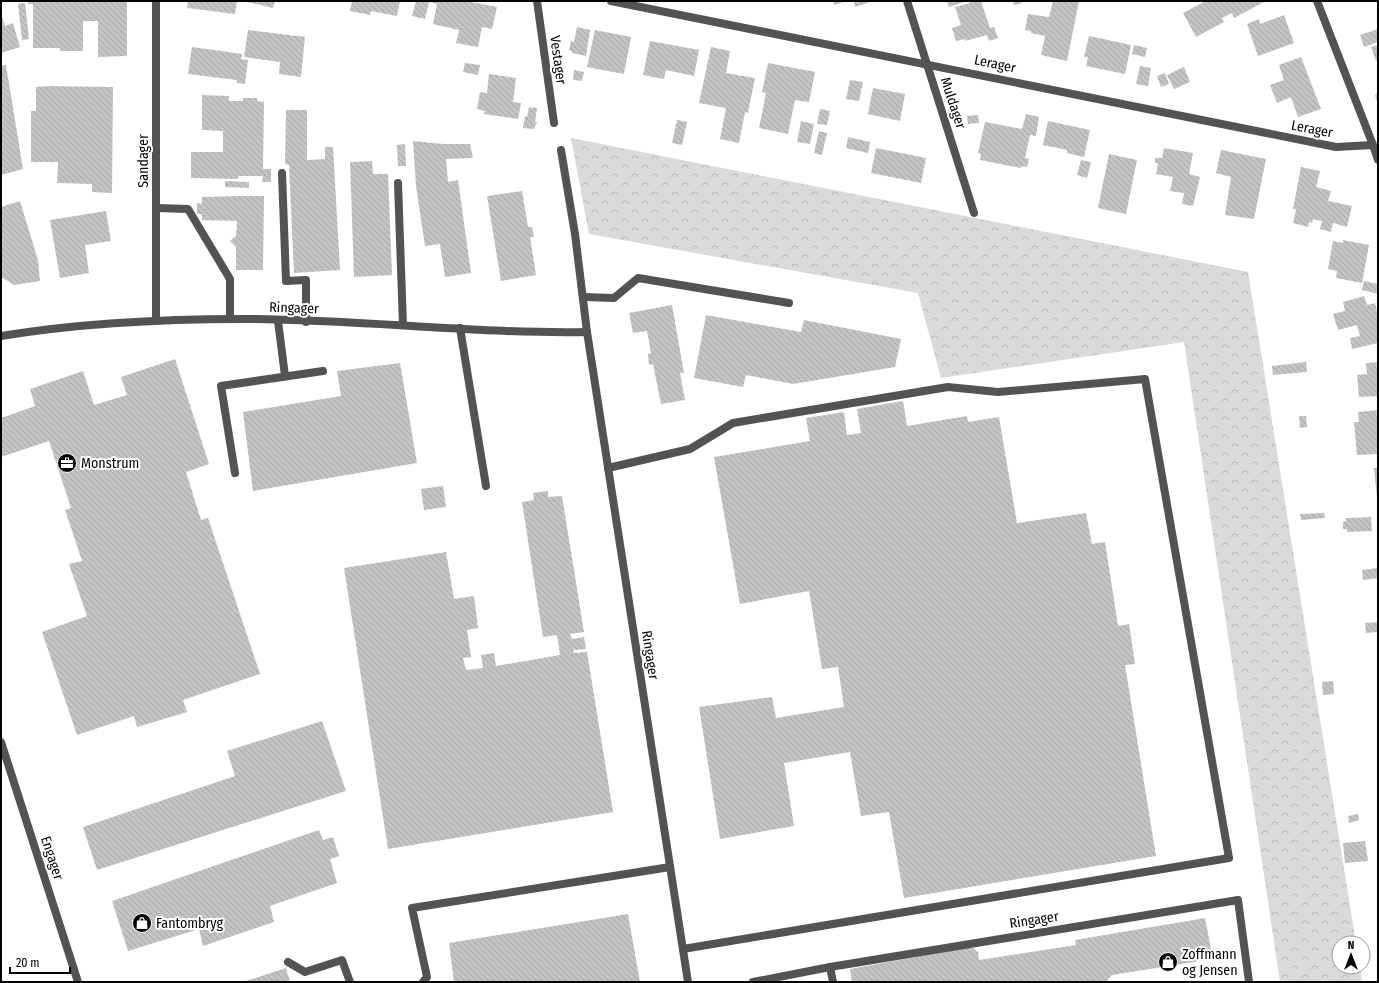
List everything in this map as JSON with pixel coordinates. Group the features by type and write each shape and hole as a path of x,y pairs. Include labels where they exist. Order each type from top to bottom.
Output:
{"street":[{"name":"Sandager","path":"156,1 156,320"},
{"name":"Vestager","path":"537,1 554,123"},
{"name":"Lerager","path":"611,1 1336,147 1374,145"},
{"name":"Muldager","path":"907,1 974,213"},
{"path":"1317,1 1374,145 1378,160"},
{"name":"Ringager","path":"561,150 584,297 587,332 688,982"},
{"path":"282,173 286,280 306,280 306,322"},
{"path":"398,183 403,326"},
{"path":"156,208 188,209 230,279 230,320"},
{"path":"584,297 614,298 638,278 789,302"},
{"name":"Ringager","path":"1,336 56,327 156,320 278,321 587,332"},
{"path":"278,321 284,376"},
{"path":"460,328 486,486"},
{"path":"235,473 221,386 323,371"},
{"path":"608,468 690,449 733,423 948,387 998,392 1145,379 1229,858 683,949"},
{"name":"Engager","path":"1,742 78,982"},
{"path":"423,982 427,977 412,908 670,867"},
{"name":"Ringager","path":"753,982 830,967 1238,900 1249,982"},
{"path":"288,962 305,972 342,960 350,982"},
{"path":"830,967 833,982"}],"green space":[{"path":"571,138 1248,272 1355,935 1331,935 1331,975 1361,975 1362,982 1280,982 1184,342 941,378 918,293 589,234"}],"building":[{"path":"28,1 127,1 127,56 98,57 98,21 83,21 83,51 60,51 60,48 33,48 33,4 28,4"},
{"path":"188,1 237,1 235,14 187,8"},
{"path":"243,1 275,1 273,8"},
{"path":"352,1 400,1 397,16 371,11 370,15 350,11"},
{"path":"416,1 466,1 497,7 492,29 482,27 478,47 456,43 459,30 433,24 437,4 429,2 425,19 412,16"},
{"path":"833,1 847,1 834,5"},
{"path":"854,1 873,1 855,7"},
{"path":"947,1 967,1 949,7"},
{"path":"969,1 981,1 990,28 994,27 998,38 989,41 987,35 965,41 965,39 956,41 952,28 961,25 955,7 970,3"},
{"path":"1013,1 1021,1 1022,3 1014,5"},
{"path":"1053,1 1079,1 1067,61 1041,55 1045,36 1025,30 1028,14 1049,17"},
{"path":"1206,1 1266,1 1234,18 1232,13 1222,18 1224,22 1196,37 1183,13"},
{"path":"25,3 29,39 22,40 18,4"},
{"path":"1,14 5,26 13,23 20,47 1,53"},
{"path":"1284,15 1294,43 1258,56 1247,24 1259,19 1260,24"},
{"path":"577,27 590,30 586,56 572,53 572,51 569,50 571,41 574,42"},
{"path":"1378,29 1378,42 1364,47 1360,35"},
{"path":"248,30 305,37 301,77 279,74 280,62 244,57"},
{"path":"595,30 631,37 624,74 587,67"},
{"path":"1089,36 1131,45 1125,74 1086,66 1088,57 1084,57"},
{"path":"650,41 699,50 694,76 666,70 664,79 643,75"},
{"path":"1134,45 1147,48 1145,57 1132,54"},
{"path":"1378,45 1378,60 1376,61 1371,47"},
{"path":"192,47 242,54 241,59 248,60 245,84 237,83 237,80 188,74"},
{"path":"711,47 730,51 726,73 755,78 748,113 745,112 739,143 720,139 726,108 699,103"},
{"path":"1301,57 1321,109 1298,117 1291,97 1277,103 1270,85 1284,80 1279,65"},
{"path":"465,63 480,65 478,75 463,72"},
{"path":"768,63 815,72 809,102 795,100 788,134 759,128 766,93 762,92"},
{"path":"6,65 23,169 1,175 1,66"},
{"path":"1140,66 1151,68 1148,86 1136,84"},
{"path":"1184,67 1190,82 1174,89 1167,75"},
{"path":"574,70 584,72 582,81 573,80"},
{"path":"1165,73 1169,84 1161,87 1157,76"},
{"path":"489,74 516,78 513,102 521,103 518,119 484,114 485,111 477,109 480,92 487,93"},
{"path":"850,80 863,82 859,101 846,99"},
{"path":"36,87 113,87 112,193 92,192 92,184 57,183 58,162 31,162 31,111 36,111"},
{"path":"873,88 905,94 900,121 868,114"},
{"path":"1378,93 1378,100 1377,101 1375,95"},
{"path":"202,95 229,96 229,101 243,101 243,98 257,98 257,101 264,102 263,169 271,169 271,182 262,182 263,176 238,176 238,179 191,178 191,152 223,152 223,131 202,130"},
{"path":"529,107 537,108 535,122 537,122 534,129 523,128 525,116 527,117"},
{"path":"820,109 830,111 827,125 817,124"},
{"path":"286,110 307,110 307,160 325,159 325,147 333,147 340,270 294,273 289,165 285,164"},
{"path":"1026,114 1039,117 1036,136 1030,135 1025,158 1029,159 1027,167 1022,166 1021,168 980,160 981,154 978,153 985,122 1022,129"},
{"path":"978,115 979,123 968,124 967,116"},
{"path":"677,120 687,122 682,145 672,143"},
{"path":"801,121 814,124 810,144 797,142"},
{"path":"1048,121 1090,130 1084,157 1067,153 1067,150 1043,145"},
{"path":"819,131 827,133 822,155 814,153"},
{"path":"848,137 870,142 868,153 846,148"},
{"path":"413,141 444,144 470,144 473,158 446,159 448,182 458,180 471,273 445,277 440,244 425,246 416,186"},
{"path":"405,144 406,166 398,166 397,145"},
{"path":"876,148 926,158 921,183 871,173"},
{"path":"1164,148 1193,153 1189,174 1200,177 1193,206 1182,204 1184,193 1170,191 1173,177 1156,174 1158,163 1155,163 1155,158 1162,158"},
{"path":"1221,150 1266,159 1254,219 1225,215 1231,177 1216,173"},
{"path":"1109,154 1137,160 1126,214 1098,208"},
{"path":"1081,160 1091,162 1087,178 1077,175"},
{"path":"372,161 373,174 388,174 392,275 354,277 350,162"},
{"path":"1301,167 1320,171 1316,187 1331,191 1328,201 1352,206 1347,227 1333,223 1331,232 1320,229 1322,221 1313,219 1312,223 1309,222 1308,227 1293,223 1296,209 1293,209"},
{"path":"225,181 249,182 249,188 225,187"},
{"path":"522,191 528,227 532,227 534,237 530,237 536,275 501,281 487,196"},
{"path":"264,196 263,270 236,270 236,247 230,241 236,236 237,221 202,220 202,214 197,214 197,203 202,204 202,197"},
{"path":"20,201 38,260 40,281 14,285 1,277 1,207"},
{"path":"106,211 111,241 85,245 89,273 60,278 50,220"},
{"path":"1343,240 1369,245 1362,283 1336,278 1337,271 1328,269 1333,241 1343,243"},
{"path":"1364,281 1378,284 1378,294 1362,290"},
{"path":"1364,296 1367,305 1375,303 1378,316 1378,343 1352,349 1350,338 1360,336 1357,325 1338,330 1333,314 1345,311 1343,302"},
{"path":"672,305 684,373 680,373 685,400 661,404 653,364 649,365 648,354 651,353 647,331 633,333 629,313"},
{"path":"706,315 801,332 804,320 901,339 895,367 793,384 746,375 743,387 694,378"},
{"path":"175,359 209,464 186,472 201,520 208,518 260,674 183,700 187,712 137,727 134,716 77,735 42,632 87,616 69,564 82,561 65,510 71,508 49,441 1,457 1,418 35,406 30,389 83,371 94,405 127,395 121,377"},
{"path":"1306,362 1307,372 1273,375 1272,366"},
{"path":"1378,362 1378,396 1359,397 1357,375 1367,374 1366,363"},
{"path":"400,363 417,463 253,491 243,412 341,396 337,371"},
{"path":"903,401 907,426 967,416 968,422 999,417 1017,523 1086,513 1092,544 1105,542 1118,626 1129,624 1135,664 1125,665 1156,856 904,898 889,812 861,816 850,752 784,763 794,826 720,839 699,707 772,697 776,718 844,707 838,667 822,669 809,591 740,604 714,457 810,441 806,418 844,412 847,435 861,433 857,409"},
{"path":"1378,410 1378,454 1357,455 1354,422 1359,422 1358,412"},
{"path":"1299,416 1306,416 1307,427 1300,428"},
{"path":"1374,468 1378,468 1378,499 1377,499"},
{"path":"443,486 446,507 424,510 421,489"},
{"path":"548,491 548,497 562,496 584,632 570,634 572,639 584,637 586,649 573,650 574,653 587,652 613,812 388,849 344,568 446,552 454,599 474,596 478,628 467,630 471,657 463,658 466,670 483,668 481,655 494,653 496,666 560,655 557,635 543,637 522,502 534,500 533,493"},
{"path":"1324,513 1325,518 1301,520 1300,514"},
{"path":"1371,517 1372,531 1347,532 1347,529 1343,529 1343,522 1346,521 1346,518"},
{"path":"1378,568 1378,578 1363,580 1362,570"},
{"path":"1378,622 1378,632 1366,633 1365,623"},
{"path":"1333,681 1334,694 1323,695 1322,682"},
{"path":"322,721 346,791 97,870 83,827 235,776 227,751"},
{"path":"1358,814 1359,820 1349,823 1348,816"},
{"path":"319,830 323,840 333,837 339,856 330,859 337,883 270,906 274,922 203,946 199,929 128,951 112,901"},
{"path":"1365,841 1368,861 1345,863 1343,843"},
{"path":"628,914 640,982 454,982 449,943"},
{"path":"1205,918 1213,959 1112,975 1106,982 852,982 850,969 971,947 978,952 979,960 1076,945 1075,940"},
{"path":"286,968 290,982 243,982"}],"place":[{"name":"Monstrum","path":"67,463"},
{"name":"Fantombryg","path":"142,923"},
{"name":"Zoffmann og Jensen","path":"1168,962"}]}
